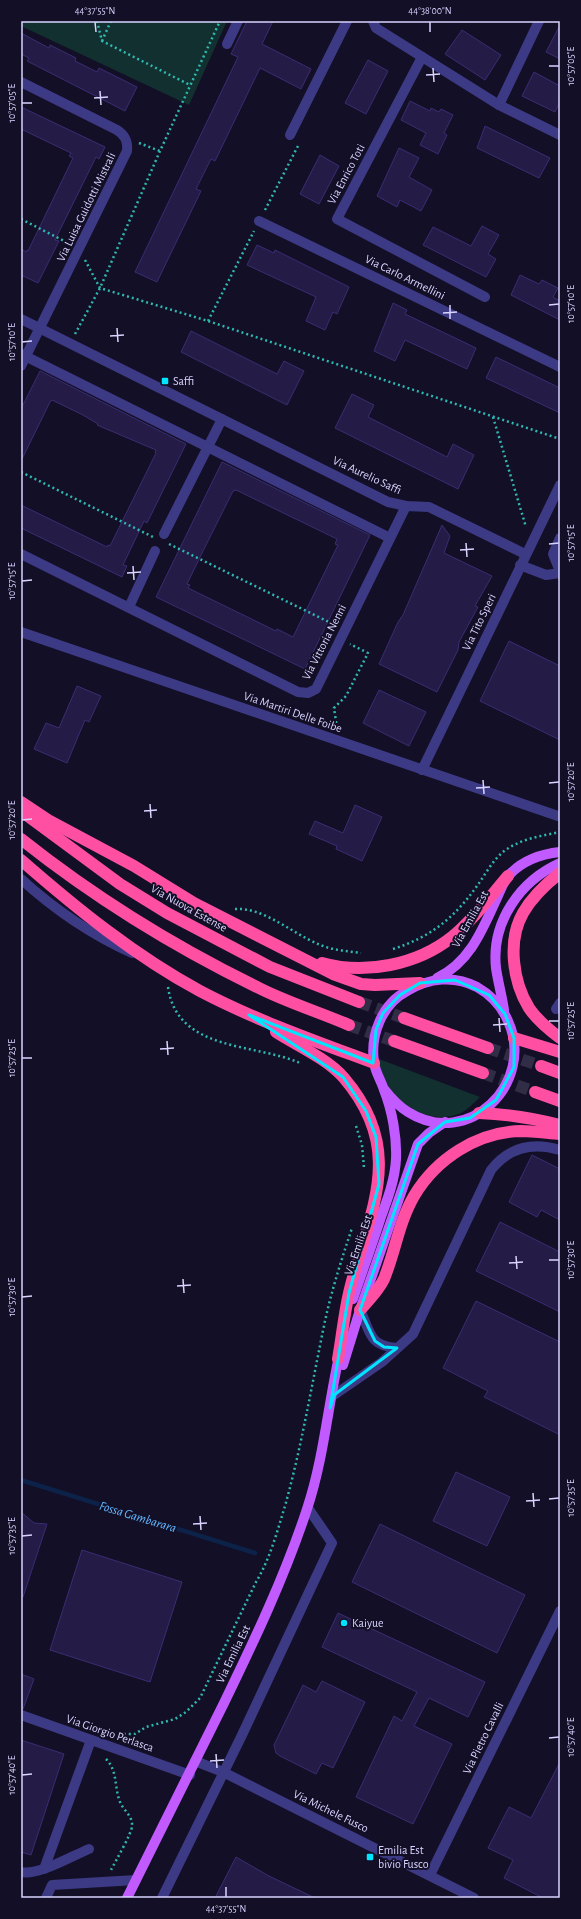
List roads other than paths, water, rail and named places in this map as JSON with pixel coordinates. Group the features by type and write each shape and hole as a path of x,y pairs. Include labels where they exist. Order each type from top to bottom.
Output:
{"highway":[{"path":"21,802 48,820 134,866 194,903 333,974 361,984 375,985 426,982"},
{"name":"Via Nuova Estense","path":"21,811 96,866 168,914 270,967 359,1002"},
{"path":"21,839 63,872 107,902 156,932 257,987 349,1025"},
{"path":"21,860 74,905 155,964 199,990 249,1015 327,1064 343,1077 366,1111 376,1138 379,1159 379,1184 374,1210 349,1293 338,1359"},
{"path":"560,873 541,888 522,914 514,941 515,968 520,988 529,1008 542,1024 560,1038"},
{"path":"303,958 340,967 358,968 388,966 409,960 452,937 481,908 508,876"},
{"path":"249,1015 374,1059"},
{"path":"404,1018 488,1048"},
{"path":"394,1041 483,1073"},
{"path":"515,1044 560,1052"},
{"path":"541,1066 560,1073"},
{"path":"535,1092 560,1101"},
{"path":"479,1113 508,1114 536,1118 560,1125"},
{"path":"360,1310 383,1280 402,1223 414,1197 427,1178 444,1160 480,1139 505,1133 521,1131 560,1134"}],"main road":[{"name":"Via Emilia Est","path":"127,1898 190,1774 263,1623 289,1562 308,1508 317,1474 338,1359 352,1300 393,1183 396,1158 394,1136 384,1090 378,1077 374,1059 376,1030 383,1013 400,995 456,967 467,954 488,918 508,876 530,859 560,852"},
{"name":"Via Emilia Est","path":"384,1090 396,1103 409,1113 423,1119 445,1122 460,1121 479,1113 496,1100 508,1084 514,1067 515,1044 505,1014 496,967 496,948 500,928 508,910 521,891 534,878 560,863"},
{"name":"Via Emilia Est","path":"426,982 455,980 470,984 489,995 505,1014"},
{"name":"Via Emilia Est","path":"330,1408 360,1310 418,1144 429,1133 445,1122"}],"street":[{"path":"227,44 238,21"},
{"path":"290,135 346,21"},
{"path":"374,21 376,28 422,57 499,104 560,135"},
{"path":"499,104 539,21"},
{"name":"Via Enrico Toti","path":"422,57 337,219 485,297"},
{"name":"Via Luisa Guidotti Mistrali","path":"21,82 117,130 126,138 128,144 127,151 40,328"},
{"name":"Via Carlo Armellini","path":"259,221 560,367"},
{"name":"Via Aurelio Saffi","path":"21,319 388,502 406,506 429,507 525,554"},
{"path":"21,366 24,355 40,328"},
{"path":"24,355 390,538"},
{"path":"160,537 222,419"},
{"name":"Via Tito Speri","path":"422,770 525,554 531,545 560,485"},
{"name":"Via Vittoria Nenni","path":"21,554 298,692 308,693 316,689 406,506"},
{"path":"520,565 546,575 560,572 553,554 560,538"},
{"path":"129,607 155,551"},
{"name":"Via Martiri Delle Foibe","path":"21,632 558,816"},
{"path":"21,879 46,902 83,927 155,964"},
{"path":"334,1395 382,1362 413,1334 491,1170 499,1160 508,1153 529,1147 550,1147 560,1150"},
{"path":"360,1310 374,1341 384,1347 397,1348"},
{"path":"162,1898 332,1543 308,1508"},
{"name":"Via Pietro Cavalli","path":"430,1875 560,1611"},
{"name":"Via Giorgio Perlasca","path":"21,1715 190,1774"},
{"path":"44,1869 91,1740"},
{"name":"Via Michele Fusco","path":"195,1761 223,1772 474,1898"},
{"path":"21,1872 26,1873 44,1869 89,1849"},
{"path":"46,1898 52,1885 136,1880"}],"waterway":[{"name":"Fossa Gambarara","path":"21,1480 255,1553"}],"tunnel":[{"path":"359,1002 404,1018"},
{"path":"349,1025 394,1041"},
{"path":"488,1048 541,1066"},
{"path":"483,1073 535,1092"}],"place":[{"name":"Saffi","path":"165,381"},
{"name":"Kaiyue","path":"344,1623"},
{"name":"Emilia Est bivio Fusco","path":"370,1857"}]}
